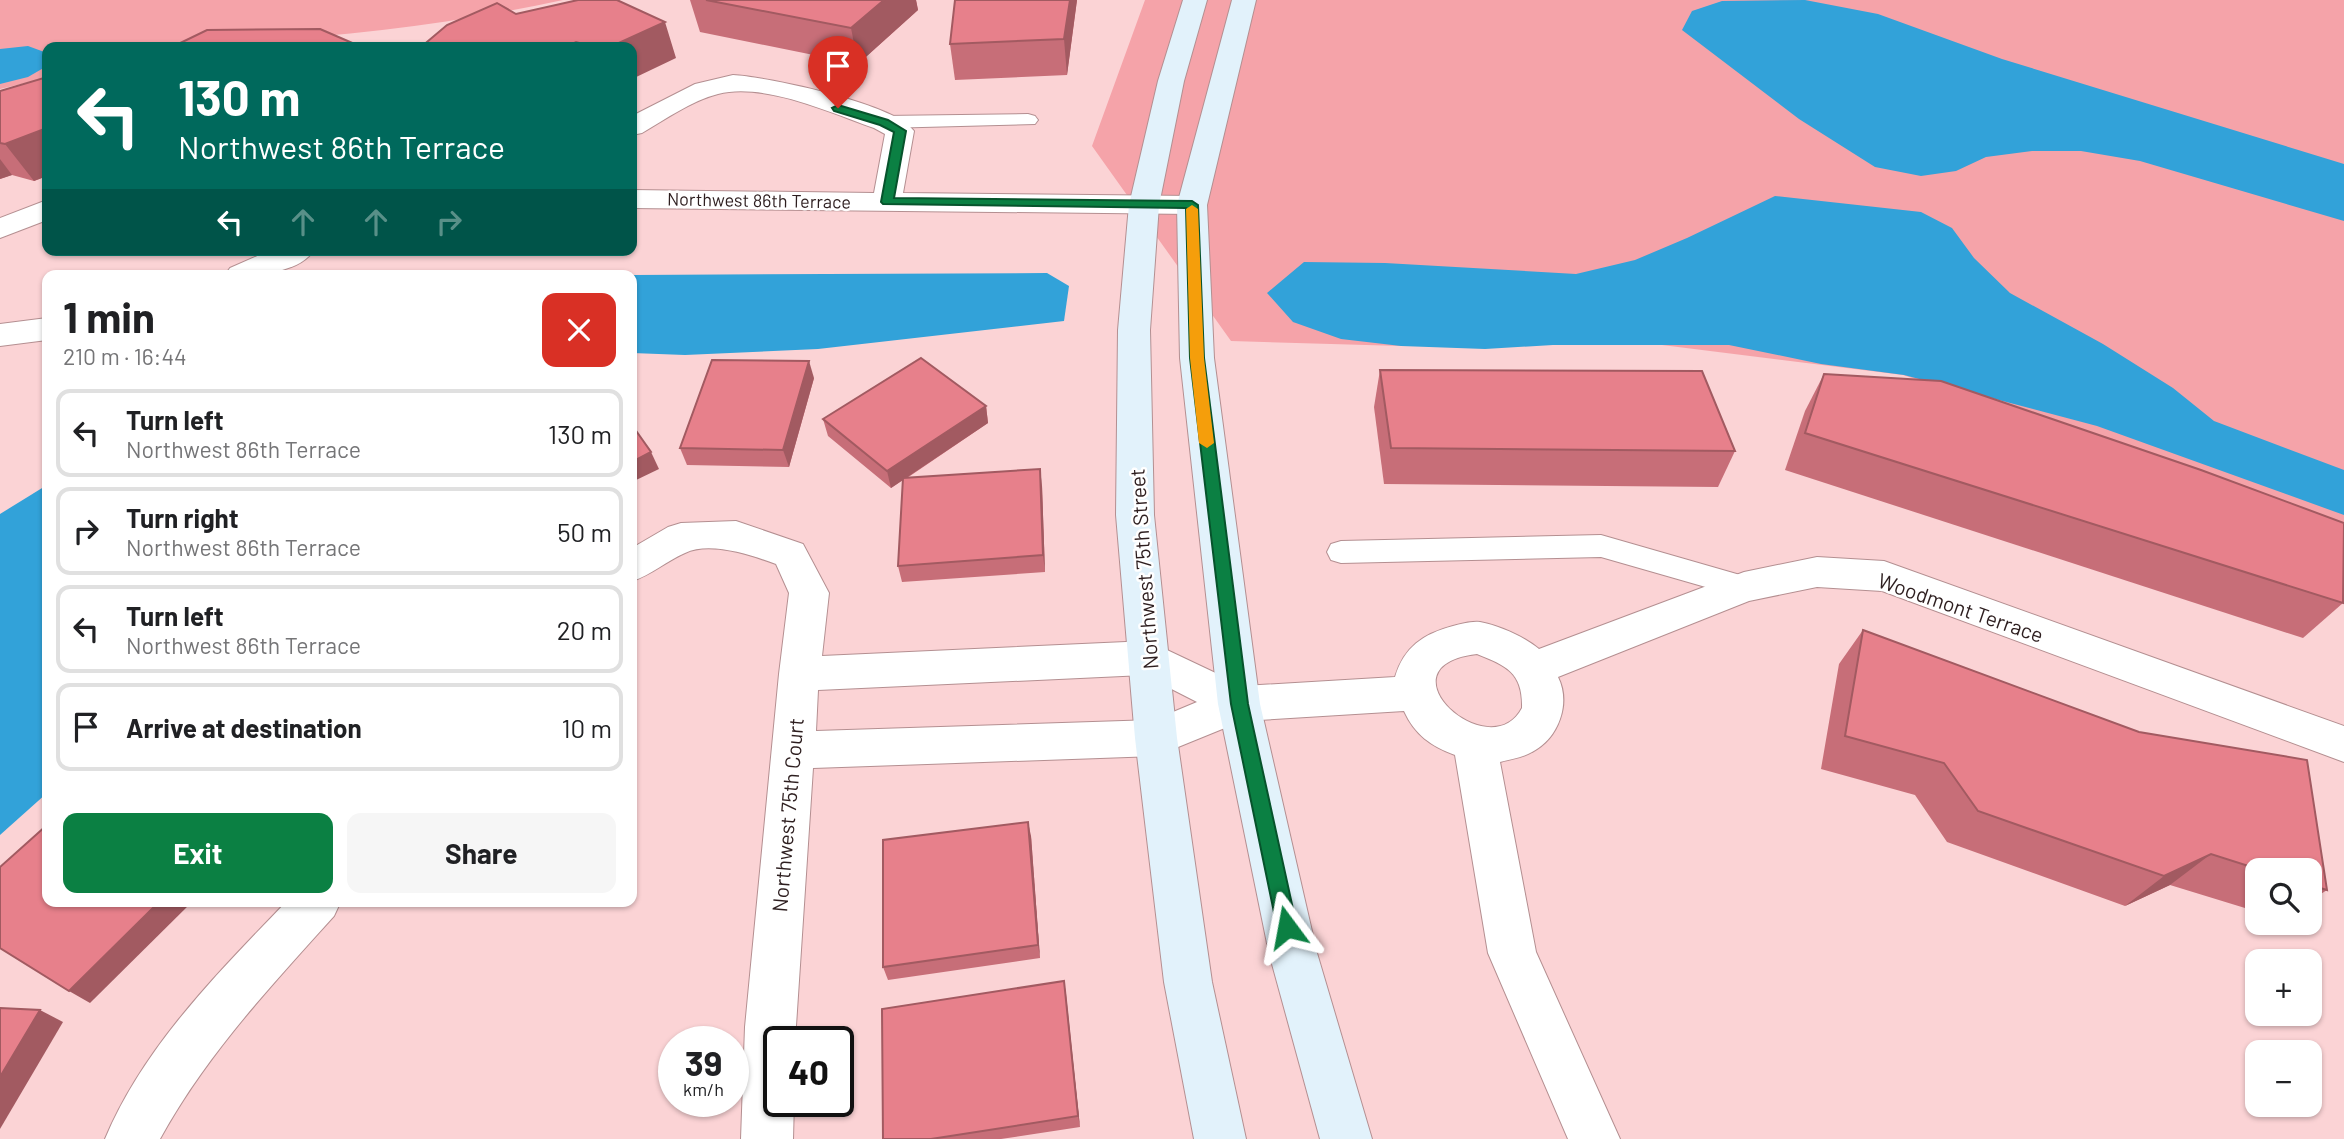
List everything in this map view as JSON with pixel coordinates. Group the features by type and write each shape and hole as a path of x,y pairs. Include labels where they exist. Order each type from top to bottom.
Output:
{"street":[{"name":"Northwest 75th Street","path":"1195,0 1171,81 1144,205 1134,330 1135,502 1156,738 1188,982 1220,1139"},
{"path":"1244,0 1224,68 1192,205 1197,358 1239,704 1293,953 1346,1139"},
{"path":"637,124 716,86 743,83 769,87 884,122 901,131 887,202"},
{"name":"Northwest 86th Terrace","path":"637,199 1192,205"},
{"path":"0,229 42,211"},
{"path":"253,270 285,256"},
{"path":"0,335 42,330"},
{"name":"Northwest 75th Court","path":"637,563 681,537 736,534 790,554 809,593 799,674 770,1027 767,1139"},
{"name":"Woodmont Terrace","path":"1535,668 1744,587 1817,572 1884,576 2344,744"},
{"path":"1478,638 1499,643 1519,653 1535,668 1543,684 1545,701 1541,717 1531,731 1506,743 1475,744 1455,737 1437,726 1424,710 1416,693 1417,674 1424,658 1438,646 1457,639 1478,638"},
{"path":"799,674 1148,658 1239,704"},
{"path":"793,750 1156,738 1239,704 1416,693"},
{"path":"1475,744 1512,953 1594,1139"},
{"path":"131,1139 163,1083 217,1010 312,907"}],"lane":[{"path":"884,122 1028,120"},
{"path":"1341,552 1601,546 1744,587"}],"shaded area":[{"path":"0,0 563,0 435,23 306,37 242,42 42,42 42,79 0,89"},
{"path":"1145,0 2344,0 2344,523 1903,375 1654,344 1401,346 1231,341 1092,146"}],"water":[{"path":"1805,0 1878,14 2002,59 2344,164 2344,221 2140,161 2081,151 2032,151 1986,157 1956,171 1921,176 1875,167 1799,119 1682,30 1692,11 1722,1"},
{"path":"28,46 42,51 42,69 28,77 0,84 0,49"},
{"path":"1775,196 1921,212 1952,228 1974,258 2010,293 2103,344 2173,388 2214,421 2344,470 2344,515 2097,426 1904,375 1821,364 1729,345 1553,345 1485,349 1401,346 1341,339 1293,322 1267,293 1304,262 1385,263 1576,274 1635,260"},
{"path":"1047,273 1069,286 1064,321 818,349 685,355 637,353 637,275"},
{"path":"42,488 42,797 0,835 0,514"}],"building":[{"path":"578,0 617,0 665,22 621,42 427,42 447,25 497,3 516,14"},
{"path":"706,0 884,0 851,28"},
{"path":"955,0 1070,0 1064,39 950,44"},
{"path":"320,29 350,42 182,42 207,30"},
{"path":"42,78 42,130 5,144 0,143 0,91"},
{"path":"921,358 986,406 887,471 823,419"},
{"path":"712,360 809,361 783,450 680,448"},
{"path":"1380,370 1702,371 1735,451 1391,448"},
{"path":"1824,374 1941,381 2201,470 2344,523 2343,603 1805,433"},
{"path":"637,432 651,452 637,459"},
{"path":"1040,469 1043,555 898,566 903,478"},
{"path":"1863,630 2139,732 2307,760 2327,890 2322,889 2322,858 2245,858 2245,865 2211,854 2164,876 1978,811 1944,763 1845,736"},
{"path":"1028,822 1038,945 883,967 883,840"},
{"path":"42,829 42,907 154,907 69,991 0,948 0,867"},
{"path":"1064,981 1078,1116 931,1139 883,1139 882,1009"},
{"path":"0,1008 40,1010 0,1077"}],"slow traffic":[{"path":"1192,209 1197,358 1207,443"}],"route":[{"path":"838,108 884,122 901,131 887,202 1192,205 1197,358 1239,704 1287,927"}]}
